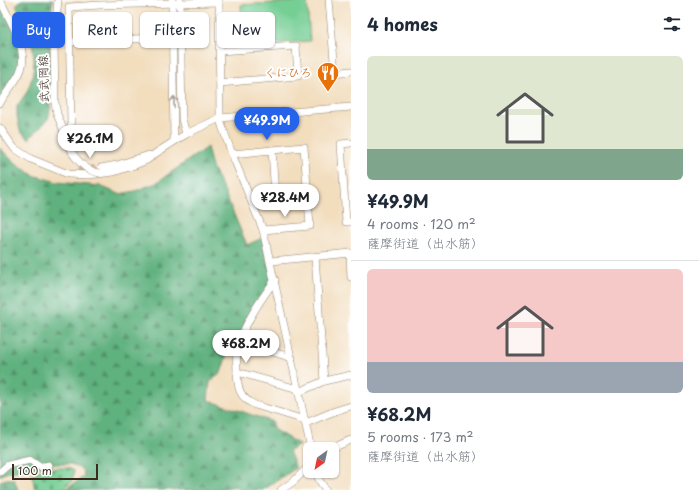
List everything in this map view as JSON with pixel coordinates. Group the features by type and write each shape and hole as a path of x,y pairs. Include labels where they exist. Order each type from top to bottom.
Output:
{"street":[{"path":"0,0 20,42 24,56 23,65 20,72 0,103"},
{"name":"武武岡線","path":"58,0 54,42 55,103 57,114 73,154 79,162 88,170 101,171"},
{"path":"329,0 335,72 351,71"},
{"path":"172,1 172,12"},
{"path":"180,1 180,12"},
{"path":"71,126 69,7 100,2 219,1 220,118 232,154 263,230 310,442"},
{"path":"70,42 140,39"},
{"path":"220,51 296,46 298,76 220,83"},
{"path":"172,48 174,141"},
{"path":"181,48 182,119 186,134"},
{"path":"0,128 14,148 21,153 68,174 88,175 101,171 114,172 129,168 147,160 186,134 220,118 351,107"},
{"path":"351,143 341,144 346,222 351,222"},
{"path":"232,154 304,147 310,226 263,230"},
{"path":"272,150 275,196"},
{"path":"57,170 78,170"},
{"path":"251,199 307,193"},
{"path":"271,261 350,253 351,277"},
{"path":"314,257 324,381"},
{"path":"275,280 242,332 236,359 240,393 244,399 255,406 306,422 351,406"},
{"path":"239,342 292,358"},
{"path":"237,372 299,390 324,381 351,375"},
{"path":"339,445 351,440"},
{"path":"0,472 8,465 30,460 40,467 50,465"},
{"path":"280,490 294,481 303,472"},
{"path":"319,478 323,489"}],"green space":[{"path":"22,0 53,0 51,12 19,12 16,5"},
{"path":"307,1 310,41 275,44 275,12 241,12 241,5"},
{"path":"0,5 12,24 12,48 20,48 23,64 0,104"},
{"path":"33,48 50,48 52,101 48,119 29,139 20,131 17,106 27,92 33,75"},
{"path":"207,147 212,167 247,245 262,238 273,279 236,348 228,351 221,373 210,382 208,400 273,422 273,429 300,445 289,451 296,468 263,490 241,490 235,486 216,490 63,490 84,477 83,470 71,464 53,464 5,473 0,476 0,148 12,160 33,175 57,182 100,186 119,194 135,191 156,183"},
{"path":"45,468 69,468 74,471 72,481 60,490 35,490 32,474"},
{"path":"14,479 18,490 0,490 0,481"}],"tunnel":[{"path":"78,170 101,168"}],"place":[{"name":"くにひろ","path":"328,92"}]}
